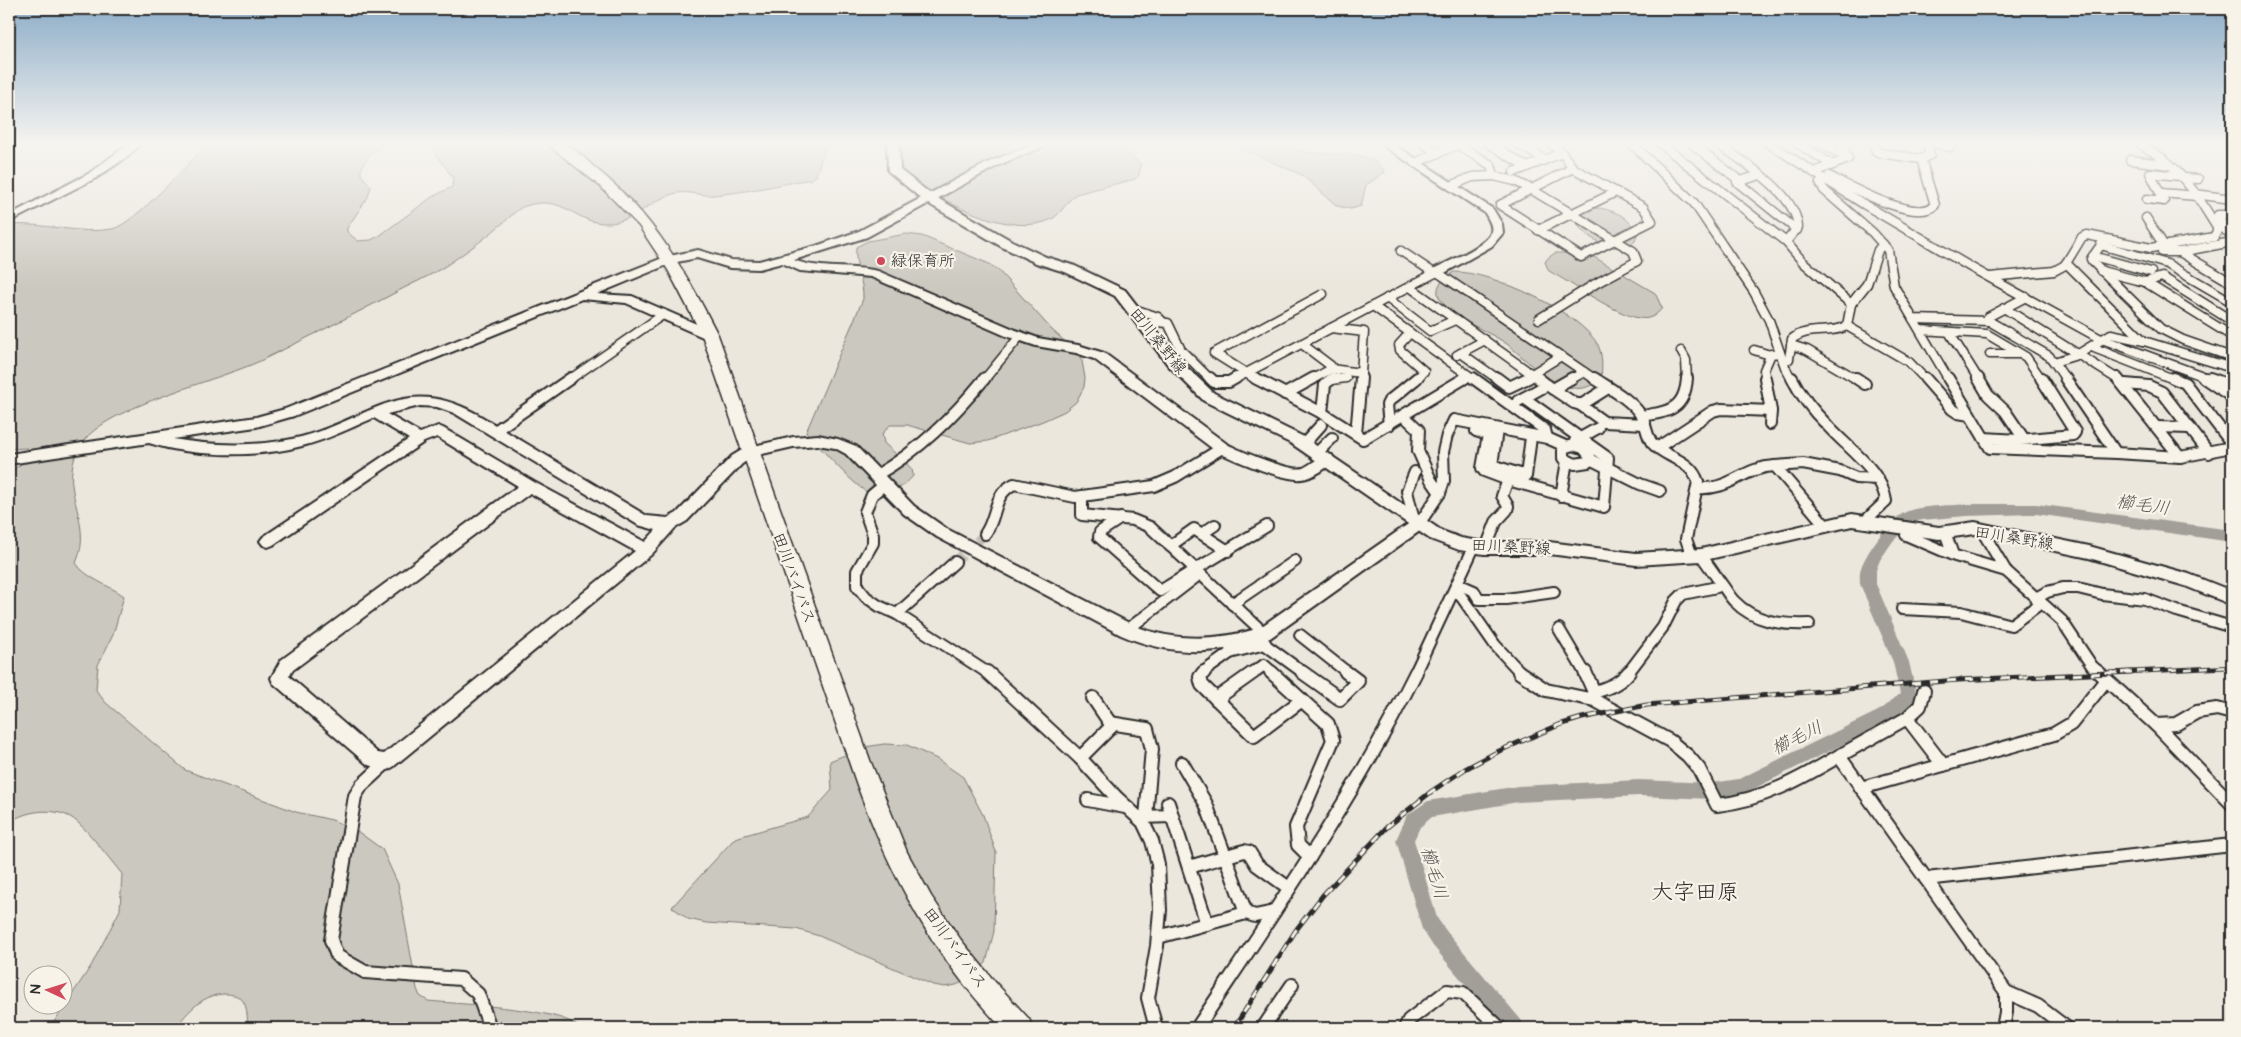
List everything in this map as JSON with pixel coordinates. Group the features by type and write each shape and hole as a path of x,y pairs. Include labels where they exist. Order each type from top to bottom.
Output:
{"highway":[{"name":"田川バイパス","path":"613,191 634,211 669,260 710,335 879,814 900,862 926,910 999,1007 1020,1028"}],"main road":[{"name":"田川桑野線","path":"920,191 1007,244 1041,260 1078,272 1120,293 1173,362 1209,397 1304,444 1436,535 1459,544 1480,548 1549,548 1636,559 1696,555 1852,520 1870,522 1906,532 1945,532 1981,529 2090,552 2189,581 2232,598"}],"street":[{"path":"9,219 61,191"},
{"path":"9,459 256,422 289,413 669,260 698,254 730,264 759,265 847,241 941,191"},
{"path":"1145,326 1162,322 1168,323 1172,328 1176,344 1214,382 1229,382 1410,287 1490,242 1497,233 1497,222 1489,211 1459,191"},
{"path":"1523,191 1500,205 1538,230 1581,258 1652,221 1643,206 1616,192 1538,230"},
{"path":"1535,191 1633,251 1637,261 1538,318"},
{"path":"1682,191 1694,203 1754,292 1769,320 1778,356 1801,395 1827,426 1878,479 1885,493 1886,501 1870,522"},
{"path":"1722,191 1786,242 1803,262 1852,304"},
{"path":"1749,191 1796,230"},
{"path":"1779,191 1794,210 1798,220 1796,230 1786,242"},
{"path":"1826,191 1883,244 1890,256 1894,286 1990,448 1997,450 2116,453 2180,457 2208,453 2232,446 2181,380 2094,348"},
{"path":"1845,191 1935,247 2103,340 2232,386"},
{"path":"1863,191 1891,204 1914,209 1928,209 1935,205 1931,191"},
{"path":"2193,191 2225,231"},
{"path":"2147,200 2164,201 2161,193 2232,199"},
{"path":"2225,231 2218,215 2232,215"},
{"path":"2146,218 2165,247"},
{"path":"2102,241 2145,247 2165,247 2208,239 2225,231"},
{"path":"1989,277 2054,271 2066,263 2082,237 2087,235 2168,264 2232,302"},
{"path":"2102,241 2093,256 2092,262 2169,335 2232,357"},
{"path":"2145,247 2150,251 2180,252 2232,242"},
{"path":"1847,326 1855,297 1867,284 1878,250 1883,244"},
{"path":"1401,251 1561,356 1634,407 1643,420 1652,443 1690,468 1696,475 1698,482 1686,538 1696,555 1736,603 1765,620 1778,625 1809,624"},
{"path":"2180,252 2232,283"},
{"path":"2093,256 2151,272"},
{"path":"785,258 787,261 800,267 855,270 874,274 1036,342 1078,349 1099,356 1222,448 1238,456 1290,473 1300,474 1309,471 1322,456 1332,438"},
{"path":"2066,263 2144,341"},
{"path":"2101,271 2145,282 2232,336"},
{"path":"2145,282 2162,277 2232,320"},
{"path":"1410,287 1550,387 1604,422 1643,420 1670,411 1678,406 1684,399 1688,388 1687,365 1681,352"},
{"path":"1323,294 1214,353 1246,374 1322,412 1363,439 1469,376"},
{"path":"578,297 628,298 710,335"},
{"path":"1989,321 1988,317 2026,297"},
{"path":"1387,298 1430,331 1455,320"},
{"path":"1373,306 1545,430 1547,438"},
{"path":"1131,308 1158,317 1162,322"},
{"path":"2004,308 2081,354 2125,384 2180,457"},
{"path":"495,431 664,314"},
{"path":"1913,319 1989,321 2049,356 2116,453"},
{"path":"2221,329 2232,325"},
{"path":"1754,350 1789,360 1792,339 1799,334 1838,330 1847,326"},
{"path":"1847,326 1914,365 1950,407 1959,413 1970,415"},
{"path":"1331,328 1364,332 1356,434"},
{"path":"1920,330 1987,334 2021,354 2031,362 2075,432 2073,435 2024,439 1984,438"},
{"path":"1949,332 1988,395 2005,412 2024,439"},
{"path":"1389,425 1386,405 1424,373 1400,350 1399,345 1410,333"},
{"path":"2054,362 2064,361 2081,354 2094,348 2111,334 2116,334 2232,368"},
{"path":"1020,336 978,387 928,439 880,480 864,512 873,535 873,543 857,571 857,586 866,597 879,606 897,614 987,672 1080,758 1126,807 1141,817 1172,816"},
{"path":"1447,360 1485,340"},
{"path":"1302,344 1331,366 1331,369"},
{"path":"1791,345 1807,350 1865,384"},
{"path":"1461,353 1509,388 1533,375 1561,356"},
{"path":"1990,354 2021,354"},
{"path":"1770,424 1771,411 1764,370 1778,356"},
{"path":"1285,394 1331,369 1361,373"},
{"path":"1511,405 1584,372"},
{"path":"2200,375 2216,388 2232,397"},
{"path":"1322,412 1325,384 1334,378 1346,378"},
{"path":"2125,384 2156,388 2162,392 2208,453"},
{"path":"1578,404 1581,405 1608,388"},
{"path":"1451,425 1488,435 1482,468 1484,471 1508,480 1604,507 1608,458 1524,398"},
{"path":"151,438 164,444 187,447 280,445 300,442 399,404 418,401 437,402 453,407 495,431 643,521 656,524 670,524"},
{"path":"1657,448 1712,411 1721,409 1771,411"},
{"path":"377,414 419,439"},
{"path":"1404,416 1419,430 1418,451 1430,480 1440,493"},
{"path":"1302,700 1254,736 1202,685 1200,677 1202,672 1230,648 1263,637 1416,522 1440,493 1444,481 1443,452 1454,420 1531,437 1547,438 1567,446 1578,445 1586,450 1590,459 1660,491"},
{"path":"1304,444 1321,426"},
{"path":"2157,427 2190,428"},
{"path":"1562,496 1566,461 1562,454 1567,446 1598,428"},
{"path":"1497,430 1492,465 1526,476 1531,437"},
{"path":"268,541 419,439 438,431 529,486 646,550"},
{"path":"490,1028 480,996 473,985 461,979 365,972 337,956 331,940 356,796 362,785 387,762 646,550 670,524 682,517 737,460 750,452 793,442 818,440 838,444 851,450 909,510 942,533 1127,630 1148,639 1167,643 1230,648"},
{"path":"984,534 991,528 999,494 1005,487 1014,484 1063,496 1082,497 1154,486 1175,477 1222,448"},
{"path":"1566,461 1580,465 1590,459"},
{"path":"1697,488 1708,490 1724,487 1749,471 1761,467 1803,464 1840,471 1856,478 1878,479"},
{"path":"1776,466 1825,525"},
{"path":"1414,472 1407,491 1416,522"},
{"path":"1197,1028 1310,857 1391,722 1457,586 1496,522 1507,510 1508,506 1502,496 1508,480"},
{"path":"387,762 374,760 279,678 281,672 287,665 529,486"},
{"path":"1082,497 1082,515 1133,520 1150,528 1232,604 1263,637 1340,699 1358,680 1300,635"},
{"path":"1121,518 1100,532 1099,536 1160,591 1197,573"},
{"path":"1203,533 1215,525"},
{"path":"1127,630 1197,573 1267,526"},
{"path":"1170,546 1194,529 1203,533 1228,551"},
{"path":"1981,529 2006,571 2062,621 2092,666 2156,726 2232,804"},
{"path":"1906,532 1953,555 2006,571"},
{"path":"1945,532 1953,555"},
{"path":"1232,604 1295,560"},
{"path":"897,614 955,562"},
{"path":"1457,586 1497,648 1530,680 1546,690 1566,696 1592,696 1623,679 1663,627 1676,601 1683,594 1717,587 1720,582"},
{"path":"1457,586 1474,591 1479,599 1506,599 1554,592"},
{"path":"1902,609 1961,612 2011,625 2031,614 2038,600 2064,588 2078,588 2102,594 2145,599 2177,611 2232,627"},
{"path":"1559,629 1581,664 1592,696 1662,735 1686,753 1697,766 1717,805 1737,804 1781,789 1907,718 1920,706 1924,691"},
{"path":"1216,699 1264,665 1328,724 1333,740 1296,827 1296,843 1299,849 1310,857"},
{"path":"1861,788 2054,734 2071,724 2106,680"},
{"path":"1080,758 1112,726 1093,698"},
{"path":"2156,726 2176,724 2197,712 2217,709 2232,713"},
{"path":"1907,718 1943,765"},
{"path":"1110,723 1147,729 1152,750 1141,817 1152,841 1158,864 1158,937 1148,998 1156,1028"},
{"path":"1839,756 2006,992 2006,1012 2003,1028"},
{"path":"1182,763 1206,804 1246,913"},
{"path":"1088,800 1126,807"},
{"path":"1168,803 1207,924"},
{"path":"1926,879 2232,845"},
{"path":"1189,867 1244,851 1248,852 1256,865 1289,888"},
{"path":"1158,937 1246,913 1255,916 1274,912"},
{"path":"1263,1028 1292,986"},
{"path":"1405,1028 1409,1020 1447,991 1463,994 1487,1014 1500,1028"},
{"path":"2006,992 2023,997 2049,1013 2067,1028"}],"shaded area":[{"path":"162,191 370,191 368,197 347,228 347,232 358,241 371,240 379,236 432,197 443,191 740,191 714,195 677,193 659,200 627,219 609,223 587,219 550,203 539,203 522,207 483,239 433,273 260,361 139,406 115,417 96,429 83,442 75,458 72,473 72,488 81,532 81,547 76,563 85,573 124,596 113,635 98,665 96,690 105,702 185,770 296,812 332,820 357,831 382,849 398,884 417,989 420,996 428,1001 532,1011 569,1021 579,1028 248,1028 245,1004 240,998 226,994 203,1000 175,1028 50,1028 59,1014 72,1014 72,995 91,966 120,910 122,874 84,828 72,818 57,812 48,811 23,815 9,823 9,472 20,465 31,451 27,448 9,449 9,225 99,230 112,229 122,225"},
{"path":"931,191 1086,191 1076,194 1059,214 1052,219 1037,224 1000,222 963,209"},
{"path":"1321,191 1364,191 1361,206 1351,209 1337,206"},
{"path":"1600,208 1612,211 1627,219 1637,234 1633,242 1626,247 1617,248 1596,241 1579,226 1574,217 1589,209"},
{"path":"906,234 922,236 987,263 998,270 1052,330 1078,353 1082,361 1085,378 1084,387 1076,402 1065,411 988,441 970,443 907,425 890,425 882,434 884,443 912,469 913,476 894,491 877,495 865,491 856,484 806,432 863,299 856,260 856,247 868,241"},
{"path":"1555,253 1577,253 1594,257 1655,293 1662,308 1652,317 1643,318 1630,316 1607,305 1549,271 1545,262"},
{"path":"1454,272 1470,273 1511,286 1554,307 1573,320 1588,332 1600,349 1601,379 1592,385 1580,388 1571,388 1557,383 1542,374 1507,344 1462,319 1446,306 1438,295 1439,287 1443,280"},
{"path":"884,744 907,745 937,759 963,777 983,815 996,852 994,931 986,963 965,981 945,987 933,985 819,936 796,929 706,923 688,919 672,907 735,838 808,817 832,790 830,761 865,747"}],"waterway":[{"name":"櫛毛川","path":"1515,1028 1440,939 1429,922 1405,840 1413,821 1428,809 1518,794 1639,788 1712,791 1741,787 1884,716 1909,697 1901,662 1868,584 1868,570 1873,558 1888,537 1908,517 1966,510 2036,509 2232,536"}],"tunnel":[{"path":"955,562 985,534"}],"railway":[{"path":"2105,673 2232,667"},
{"path":"1234,1028 1296,930 1323,895 1387,827 1432,791 1465,769 1499,751 1559,725 1582,718 1647,705 1958,680 2132,672"}],"place":[{"name":"緑保育所","path":"881,261"}],"district":[{"name":"大字田原","path":"1695,892"}]}
